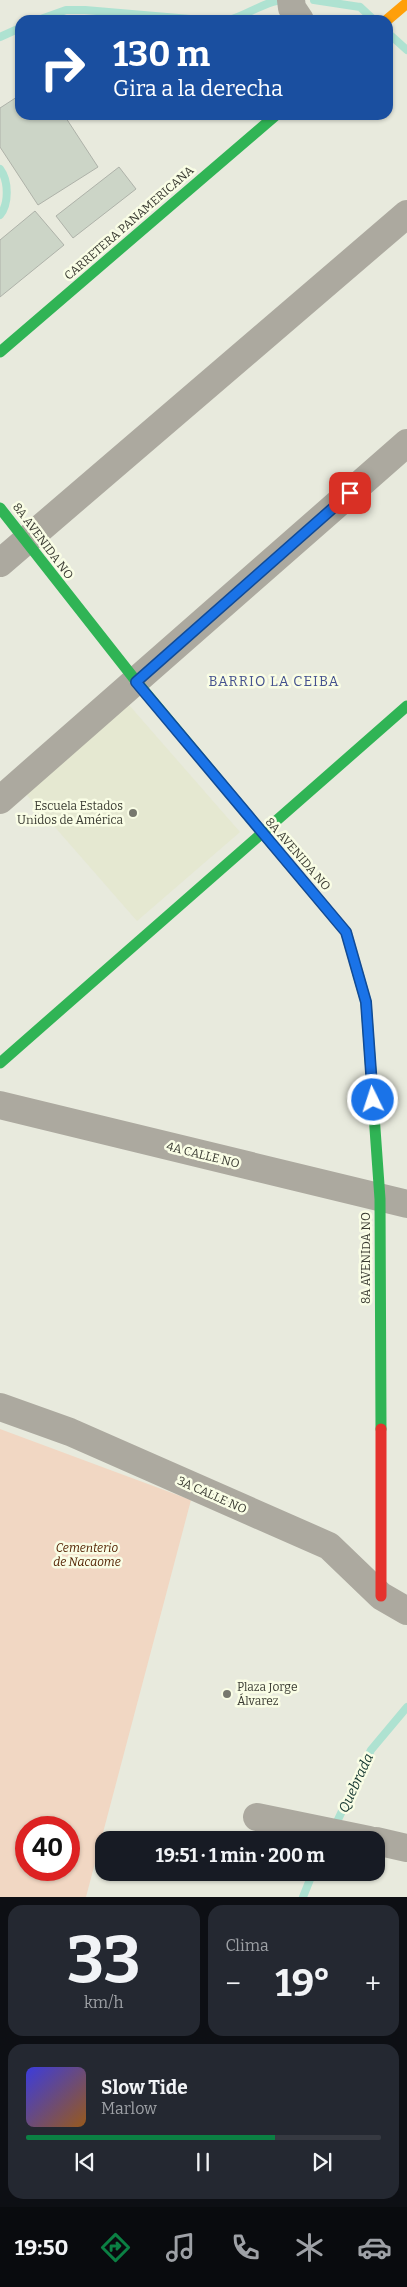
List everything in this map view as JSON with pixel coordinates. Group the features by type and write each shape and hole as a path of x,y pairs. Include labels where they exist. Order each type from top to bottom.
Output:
{"main road":[{"path":"392,15 407,3"},
{"name":"CARRETERA PANAMERICANA","path":"0,352 270,120"},
{"name":"8A AVENIDA NO","path":"0,508 136,682 346,932 366,1002 380,1198 381,1596"},
{"path":"0,1063 407,706"}],"street":[{"path":"292,0 292,8 297,15"},
{"path":"0,563 407,214"},
{"path":"0,800 407,443"},
{"name":"4A CALLE NO","path":"0,1105 407,1204"},
{"name":"3A CALLE NO","path":"0,1406 70,1432 328,1546 381,1596 407,1611"},
{"path":"257,1817 326,1831"},
{"path":"385,1843 407,1848"}],"shaded area":[{"name":"Escuela Estados Unidos de América","path":"129,705 240,832 137,921 26,794"}],"green space":[{"name":"Cementerio de Nacaome","path":"0,1429 191,1500 103,1831 95,1831 95,1863 86,1897 0,1897"}],"building":[{"path":"15,98 15,120 67,120 98,167 38,205 0,147 0,108"},
{"path":"119,167 136,189 73,238 56,216"},
{"path":"35,211 64,245 0,297 0,240"}],"waterway":[{"path":"242,15 271,2 286,0"},
{"path":"314,0 360,7"},
{"name":"Quebrada","path":"360,7 369,15"},
{"path":"52,15 66,10 144,15"},
{"path":"0,37 15,30"},
{"name":"Quebrada","path":"393,37 407,50"},
{"path":"0,169 5,180 7,192 5,205 0,215"},
{"name":"Quebrada","path":"334,1828 371,1750 407,1707"},
{"name":"Quebrada","path":"303,1897 309,1881"}],"traffic: fast":[{"path":"0,352 270,120"},
{"path":"0,508 136,681 272,844"},
{"path":"0,1063 407,706"},
{"path":"358,974 366,1002 380,1199 381,1429"}],"traffic: slow":[{"path":"393,15 407,3"},
{"path":"272,844 346,932 358,974"}],"traffic: jam":[{"path":"381,1429 381,1596"}],"place":[{"name":"Escuela Estados Unidos de América","path":"133,813"},
{"name":"Plaza Jorge Álvarez","path":"227,1694"}],"district":[{"name":"BARRIO LA CEIBA","path":"274,681"}],"route":[{"path":"350,493 136,682 346,932 366,1002 373,1100"}]}
